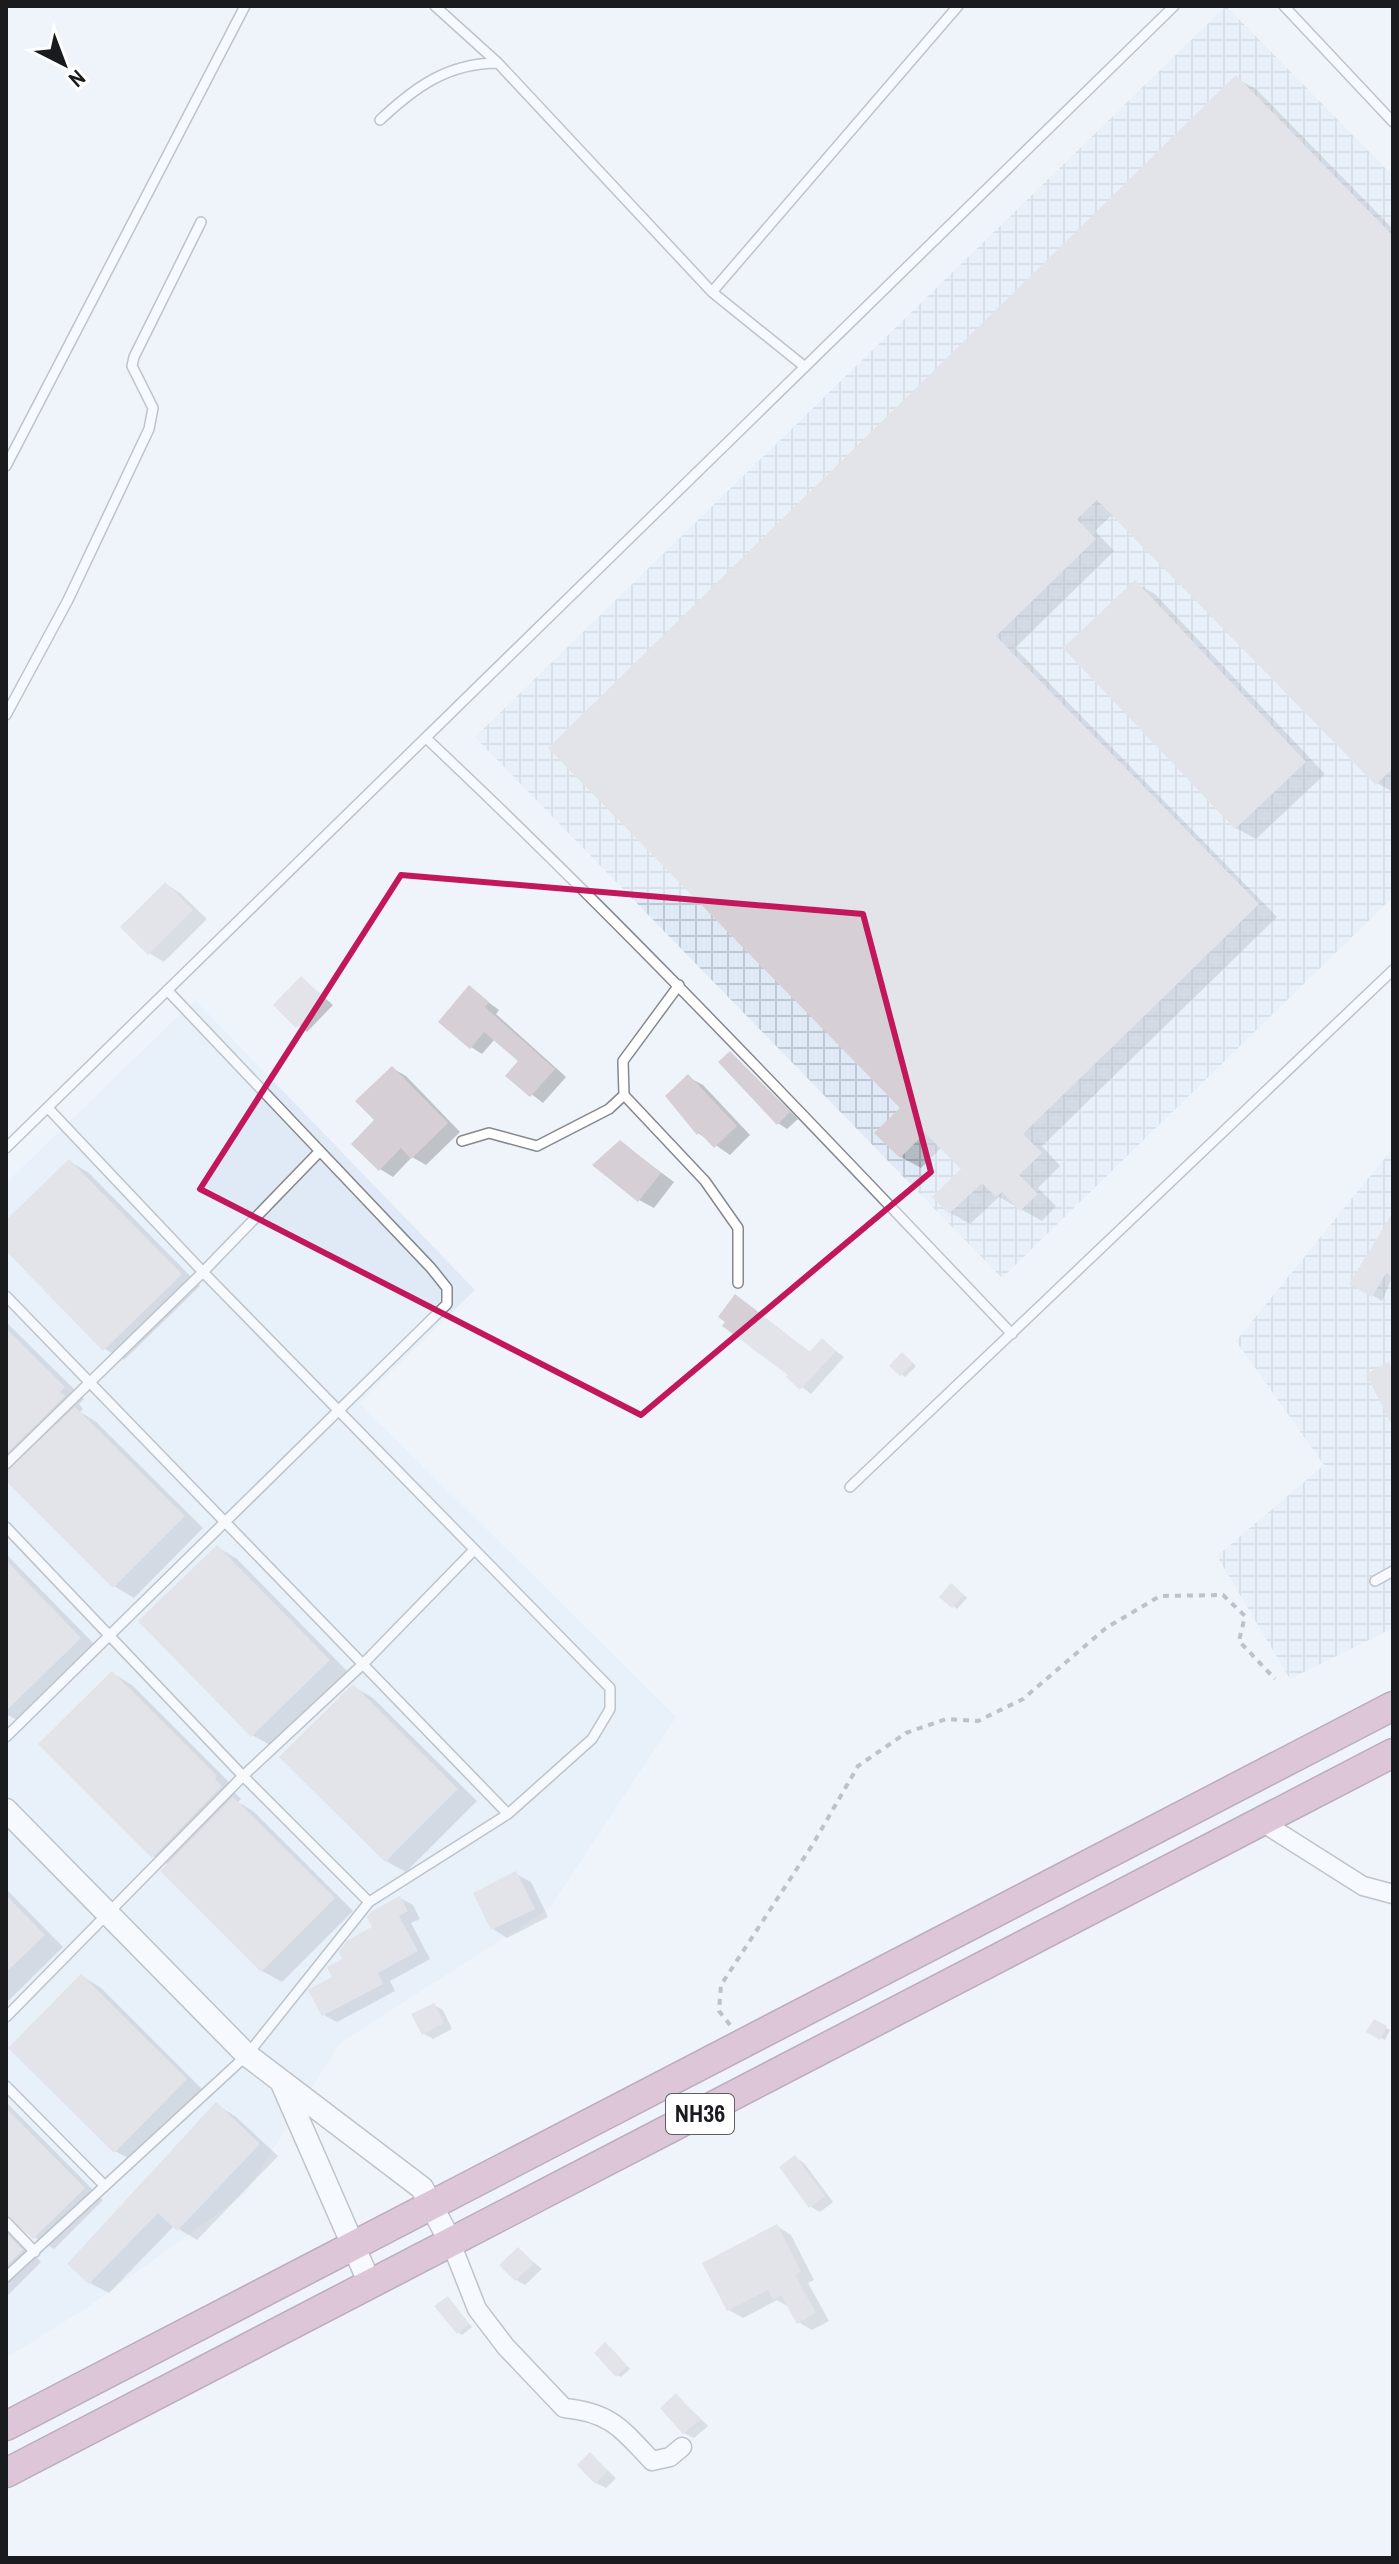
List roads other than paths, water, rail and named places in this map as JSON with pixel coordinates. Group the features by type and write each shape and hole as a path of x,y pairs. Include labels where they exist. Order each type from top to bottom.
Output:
{"highway":[{"name":"NH36","path":"6,2426 1393,1706"},
{"name":"NH36","path":"6,2473 1393,1753"}],"street":[{"path":"6,1810 247,2055 422,2188 451,2243 477,2309 506,2347 564,2408 594,2410 613,2422 652,2461 670,2457 682,2447"},
{"path":"1262,1822 1363,1886 1393,1894"},
{"path":"279,2078 370,2284"}],"lane":[{"path":"6,466 245,6"},
{"path":"435,6 498,63 712,292 805,367"},
{"path":"712,292 958,6"},
{"path":"6,1148 1174,6"},
{"path":"1284,6 1393,122"},
{"path":"380,120 400,101 463,64 498,63"},
{"path":"6,715 68,600 149,429 153,408 132,366 134,357 201,222"},
{"path":"426,738 556,861 679,985 1012,1334"},
{"path":"850,1487 1393,970"},
{"path":"679,985 635,1040 623,1061 624,1095 705,1181 738,1228 738,1283"},
{"path":"6,1737 447,1304 447,1288 167,990"},
{"path":"462,1141 489,1133 537,1146 609,1109 624,1095"},
{"path":"6,2277 247,2055 369,1902 508,1814 592,1739 610,1709 610,1688 203,1272 48,1108"},
{"path":"6,1464 203,1272 320,1151"},
{"path":"6,1296 223,1524 508,1814"},
{"path":"6,1527 243,1776 369,1902"},
{"path":"6,2017 243,1776 362,1665 474,1550"},
{"path":"1375,1581 1393,1571"},
{"path":"6,2086 105,2186"},
{"path":"6,2222 35,2252"}]}
